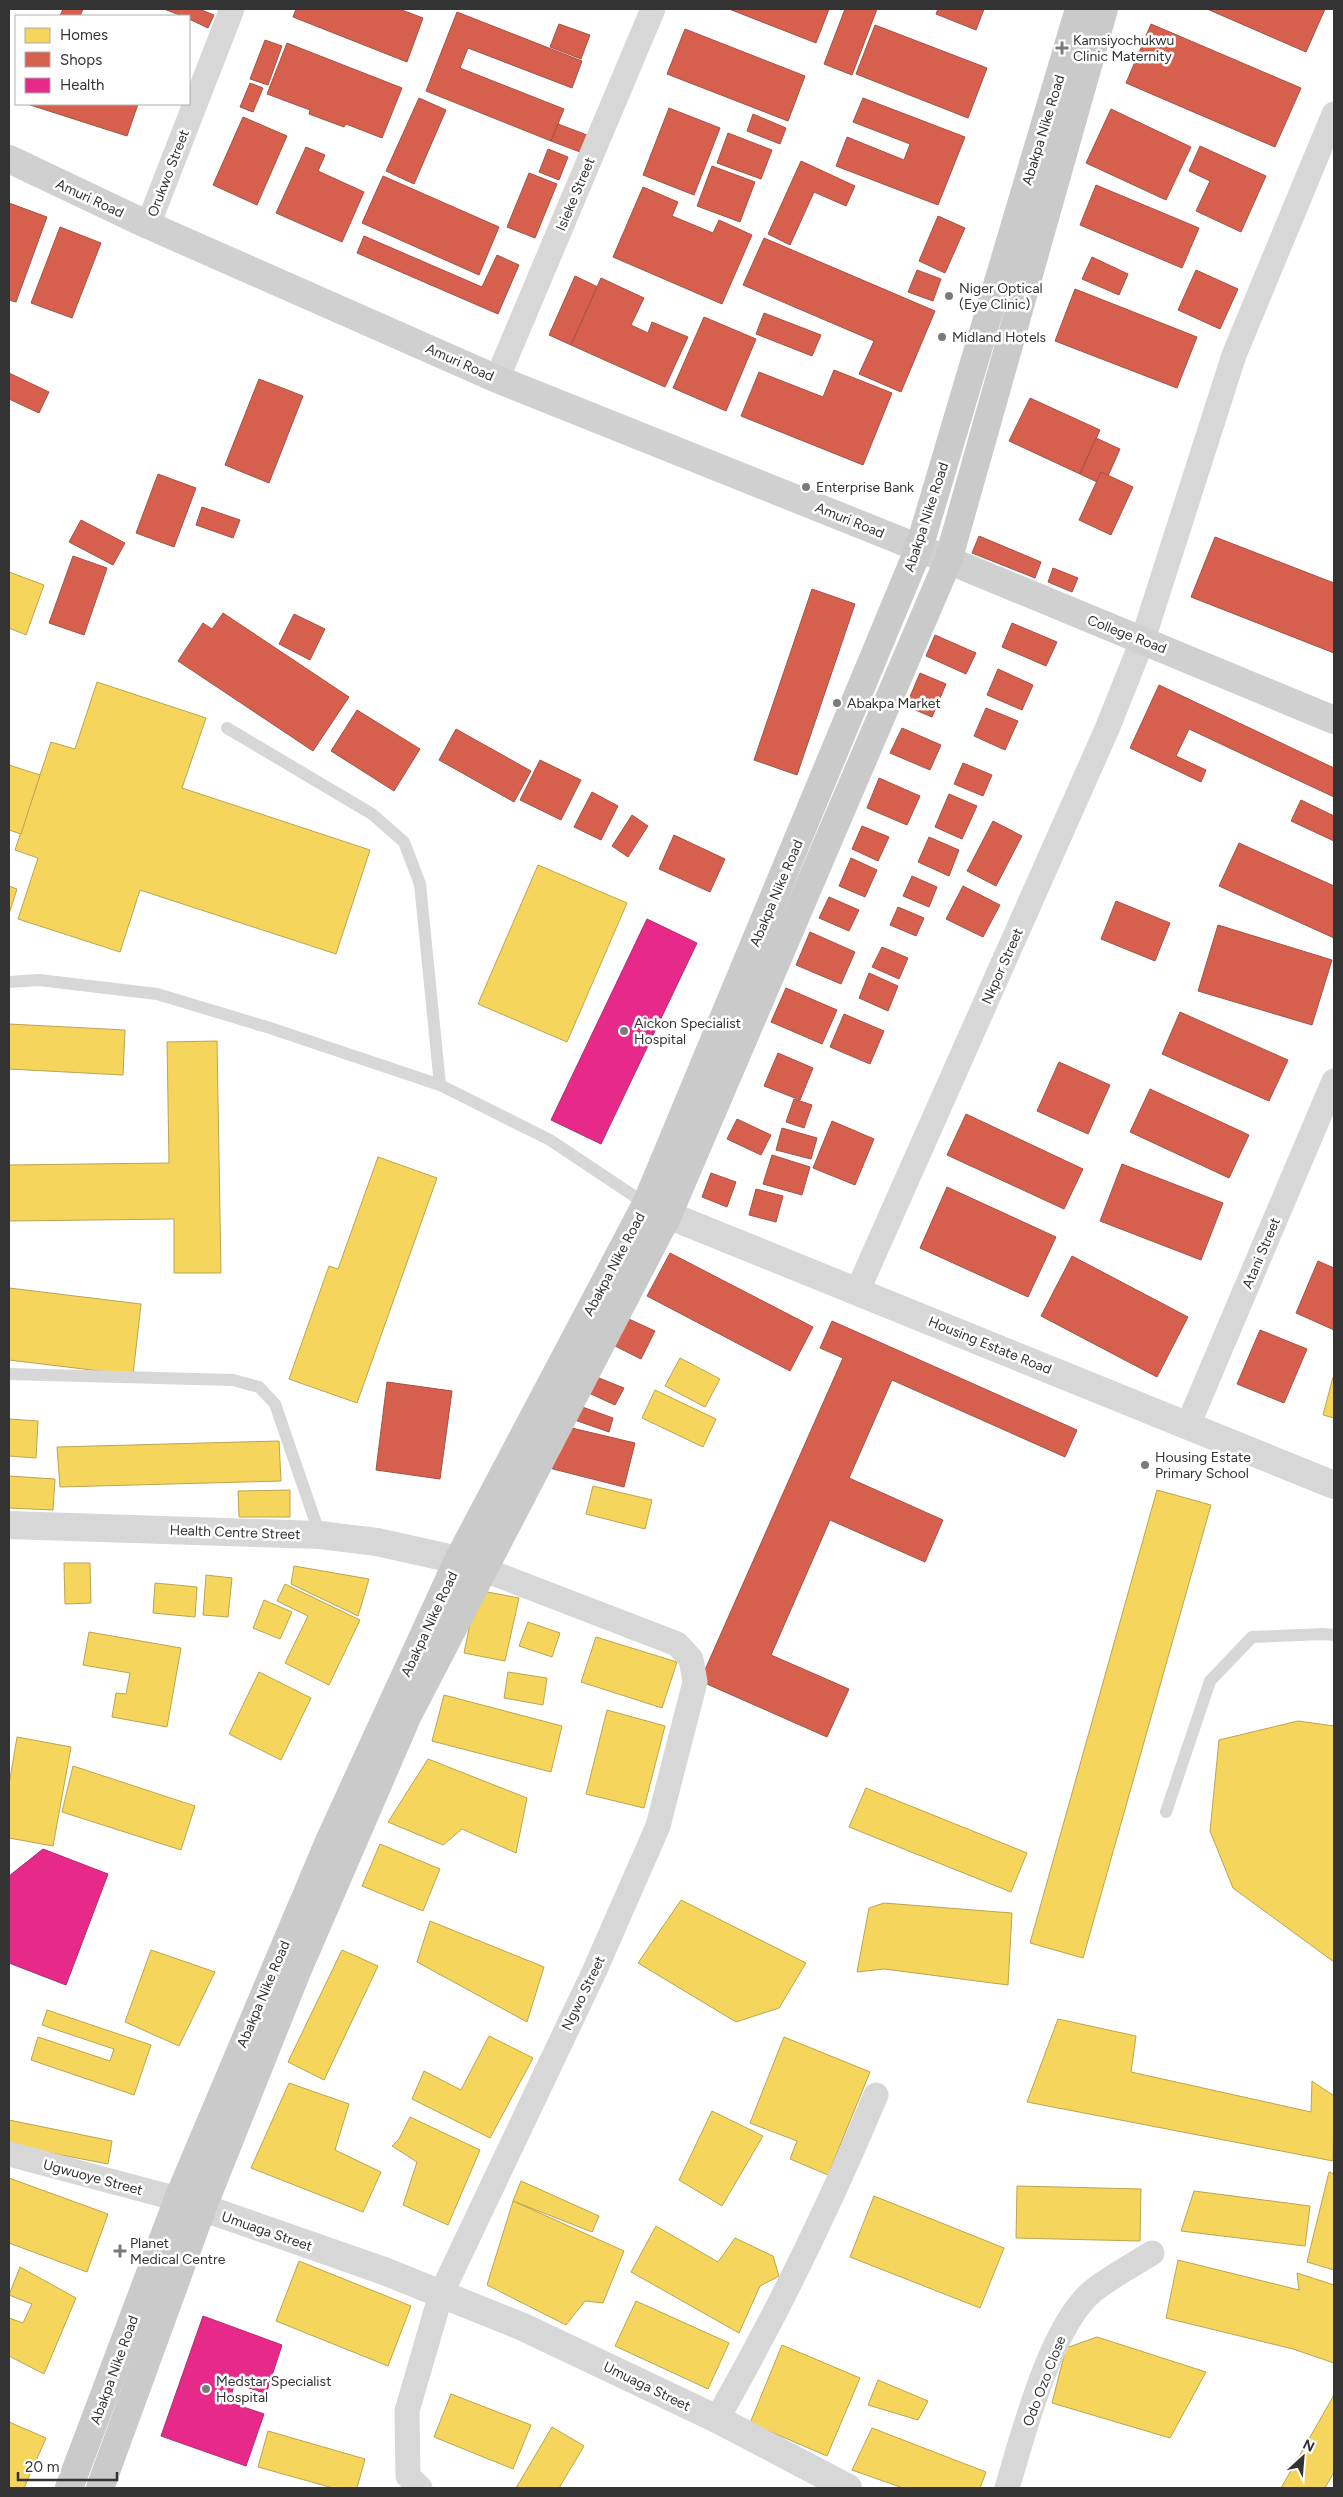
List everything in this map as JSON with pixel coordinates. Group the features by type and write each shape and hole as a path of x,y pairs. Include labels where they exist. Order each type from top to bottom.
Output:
{"main road":[{"name":"Abakpa Nike Road","path":"100,2488 190,2204 326,1848 458,1560 657,1209 919,548 1079,9"},
{"name":"Abakpa Nike Road","path":"69,2488 190,2204 296,1974 408,1716 483,1570 657,1209 948,561 1104,9"},
{"name":"Amuri Road","path":"9,159 148,225 498,379 919,548"},
{"name":"College Road","path":"919,548 1070,612 1143,639 1334,720"}],"street":[{"name":"Orukwo Street","path":"148,225 232,9"},
{"name":"Isieke Street","path":"498,379 653,9"},
{"name":"Nkpor Street","path":"857,1292 1107,729 1143,639 1234,355 1334,114"},
{"name":"Atani Street","path":"1188,1425 1334,1081"},
{"name":"Housing Estate Road","path":"657,1209 1334,1485"},
{"name":"Health Centre Street","path":"9,1525 320,1535 378,1542 458,1560"},
{"path":"458,1560 483,1570"},
{"name":"Ngwo Street","path":"441,2294 594,1972 658,1826 695,1682 691,1659 677,1644 483,1570"},
{"path":"717,2419 782,2302 838,2186 876,2095"},
{"name":"Ugwuoye Street","path":"9,2154 190,2204"},
{"name":"Umuaga Street","path":"190,2204 384,2271 523,2327 717,2419 848,2488"},
{"name":"Odo Ozo Close","path":"1007,2488 1053,2350 1071,2316 1093,2290 1152,2253"},
{"path":"420,2488 408,2476 407,2411 441,2294"}],"lane":[{"path":"227,728 372,814 404,842 420,884 440,1085"},
{"path":"9,982 39,980 157,994 270,1028 440,1085 550,1140 657,1209"},
{"path":"9,1374 233,1380 259,1387 275,1404 320,1535"},
{"path":"1166,1812 1210,1681 1228,1662 1252,1637 1323,1634 1334,1636"}],"building: Homes":[{"path":"9,572 44,585 26,635 9,628"},
{"path":"97,682 206,718 182,788 370,850 336,954 140,890 120,952 18,919 38,858 15,850 51,742 75,749"},
{"path":"9,765 40,775 21,834 9,830"},
{"path":"538,865 627,903 567,1042 478,1004"},
{"path":"9,886 17,889 9,914"},
{"path":"9,1024 125,1030 123,1075 9,1069"},
{"path":"217,1041 221,1273 174,1273 174,1219 9,1221 9,1165 169,1163 167,1042"},
{"path":"378,1157 437,1178 357,1403 289,1379 329,1266 338,1269"},
{"path":"9,1288 141,1304 133,1375 9,1360"},
{"path":"680,1358 720,1379 705,1407 665,1386"},
{"path":"1334,1377 1334,1418 1323,1415"},
{"path":"655,1390 716,1419 703,1447 642,1418"},
{"path":"9,1419 38,1421 36,1458 9,1456"},
{"path":"279,1441 281,1481 60,1487 57,1447"},
{"path":"9,1476 55,1479 53,1510 9,1508"},
{"path":"593,1486 652,1500 645,1529 586,1514"},
{"path":"290,1490 290,1517 239,1517 238,1491"},
{"path":"1157,1490 1211,1505 1083,1958 1030,1943"},
{"path":"64,1563 90,1563 91,1603 65,1604"},
{"path":"294,1566 369,1579 358,1616 291,1584"},
{"path":"206,1575 232,1578 228,1617 203,1615"},
{"path":"155,1583 197,1587 195,1617 153,1613"},
{"path":"285,1584 360,1620 329,1685 285,1663 308,1616 277,1601"},
{"path":"477,1590 519,1598 505,1661 464,1653"},
{"path":"264,1600 292,1612 280,1639 253,1628"},
{"path":"528,1622 560,1633 552,1657 519,1646"},
{"path":"89,1632 181,1648 167,1727 112,1717 116,1693 126,1694 130,1673 83,1665"},
{"path":"596,1637 677,1662 662,1708 581,1682"},
{"path":"259,1672 311,1698 281,1760 229,1734"},
{"path":"508,1672 547,1678 543,1705 504,1698"},
{"path":"444,1695 562,1726 551,1772 432,1741"},
{"path":"607,1710 665,1726 644,1808 586,1794"},
{"path":"1298,1721 1334,1726 1334,1962 1233,1888 1210,1831 1219,1740"},
{"path":"17,1737 71,1747 53,1846 9,1838 9,1785"},
{"path":"428,1759 527,1798 516,1853 462,1829 443,1845 388,1822"},
{"path":"73,1766 195,1806 181,1850 62,1812"},
{"path":"866,1788 1027,1853 1011,1892 849,1827"},
{"path":"380,1844 440,1869 423,1911 362,1886"},
{"path":"681,1900 806,1963 779,2008 736,2022 638,1963"},
{"path":"884,1903 1012,1913 1008,1985 884,1969 857,1972 869,1908"},
{"path":"430,1921 544,1967 527,2022 417,1962"},
{"path":"151,1950 215,1972 179,2046 125,2022"},
{"path":"342,1950 378,1966 324,2080 288,2062"},
{"path":"47,2010 151,2045 134,2095 31,2060 38,2037 110,2061 114,2049 42,2025"},
{"path":"1058,2019 1136,2036 1131,2072 1311,2112 1312,2081 1334,2096 1333,2161 1027,2102"},
{"path":"489,2036 533,2058 490,2138 412,2099 424,2071 461,2090"},
{"path":"784,2037 870,2072 828,2175 790,2159 797,2141 750,2123"},
{"path":"289,2083 349,2104 335,2150 381,2172 363,2212 251,2168"},
{"path":"712,2111 763,2136 722,2206 679,2180"},
{"path":"410,2117 480,2150 448,2225 403,2205 417,2162 392,2146 399,2139"},
{"path":"9,2120 112,2141 108,2164 9,2145"},
{"path":"1329,2172 1334,2174 1334,2270 1307,2262"},
{"path":"9,2178 108,2214 87,2272 9,2243"},
{"path":"521,2181 599,2216 592,2232 513,2201"},
{"path":"1017,2186 1141,2189 1140,2241 1016,2238"},
{"path":"1194,2191 1310,2206 1305,2246 1181,2231"},
{"path":"874,2196 1004,2248 980,2308 850,2257"},
{"path":"513,2201 624,2251 603,2303 585,2301 566,2325 487,2285"},
{"path":"656,2226 718,2262 735,2238 773,2256 779,2276 760,2286 739,2333 631,2272"},
{"path":"1178,2260 1299,2290 1297,2273 1334,2285 1334,2363 1293,2349 1166,2318"},
{"path":"299,2261 411,2306 388,2366 276,2321"},
{"path":"20,2267 76,2298 44,2374 9,2356 9,2318 23,2323 32,2304 9,2295"},
{"path":"636,2301 729,2343 708,2389 615,2346"},
{"path":"1097,2337 1206,2372 1170,2438 1052,2403 1066,2348"},
{"path":"782,2345 860,2378 827,2456 750,2423"},
{"path":"878,2380 928,2401 918,2420 868,2405"},
{"path":"451,2394 531,2425 513,2469 434,2437"},
{"path":"1334,2395 1334,2472 1325,2488 1281,2488"},
{"path":"9,2422 46,2438 24,2488 9,2488"},
{"path":"552,2427 584,2446 559,2488 516,2488"},
{"path":"872,2428 986,2472 980,2488 903,2488 852,2470"},
{"path":"268,2431 365,2459 357,2488 333,2488 258,2467"}],"building: Shops":[{"path":"63,9 83,9 80,15 60,15"},
{"path":"164,9 199,9 214,15 208,28 190,19 190,15 179,15"},
{"path":"296,9 399,9 423,18 407,62 293,17"},
{"path":"729,9 829,9 816,43"},
{"path":"845,9 877,9 852,75 824,64"},
{"path":"938,9 984,9 976,30 936,14"},
{"path":"1207,9 1325,9 1306,52"},
{"path":"457,12 582,61 572,88 468,48 460,68 564,109 551,141 426,91"},
{"path":"559,24 590,35 581,59 550,47"},
{"path":"1151,24 1301,88 1275,147 1126,83"},
{"path":"875,25 987,68 968,118 856,74"},
{"path":"685,29 805,76 788,121 667,74"},
{"path":"265,40 282,46 268,85 250,79"},
{"path":"287,43 402,88 382,138 346,124 344,127 309,114 310,110 267,94"},
{"path":"250,83 263,88 253,112 240,107"},
{"path":"419,98 446,110 414,184 386,171"},
{"path":"863,98 965,137 938,205 836,166 847,137 904,160 910,144 853,122"},
{"path":"30,105 138,105 127,136"},
{"path":"669,108 720,128 694,195 643,175"},
{"path":"1111,109 1191,147 1166,200 1086,163"},
{"path":"753,114 786,128 780,144 747,131"},
{"path":"243,117 287,136 257,205 213,185"},
{"path":"558,124 587,135 580,152 551,141"},
{"path":"728,133 772,150 761,179 717,163"},
{"path":"1200,146 1266,176 1241,232 1196,211 1210,181 1189,171"},
{"path":"306,147 325,155 318,171 364,192 342,242 276,213"},
{"path":"548,149 568,157 559,180 539,172"},
{"path":"801,161 855,186 846,206 814,192 790,245 768,234"},
{"path":"712,166 755,182 740,222 697,206"},
{"path":"529,173 557,184 535,238 507,227"},
{"path":"383,176 499,227 479,275 362,223"},
{"path":"1096,185 1199,228 1182,268 1080,225"},
{"path":"643,187 678,202 672,216 713,233 719,220 752,235 722,304 613,257"},
{"path":"9,203 47,217 16,302 9,300"},
{"path":"938,216 965,228 945,273 919,261"},
{"path":"60,227 101,243 72,318 31,303"},
{"path":"364,236 482,287 497,255 519,265 498,314 357,253"},
{"path":"764,238 935,311 901,392 859,374 874,341 743,285"},
{"path":"1092,257 1128,274 1119,295 1082,279"},
{"path":"917,270 941,279 933,301 908,292"},
{"path":"1196,270 1238,289 1220,329 1178,310"},
{"path":"575,276 598,287 571,345 549,335"},
{"path":"601,278 644,298 631,325 648,333 652,322 688,337 665,387 571,345"},
{"path":"1075,289 1197,337 1177,388 1055,341"},
{"path":"764,313 821,335 812,356 756,334"},
{"path":"704,317 756,339 726,411 673,388"},
{"path":"834,370 892,393 863,465 741,416 759,372 823,397"},
{"path":"9,373 49,392 39,413 9,399"},
{"path":"259,379 303,396 269,483 225,465"},
{"path":"1030,398 1100,430 1080,474 1009,441"},
{"path":"1096,438 1120,449 1108,476 1101,472 1097,482 1080,474"},
{"path":"1101,472 1133,487 1111,535 1079,520"},
{"path":"158,474 196,488 174,547 136,533"},
{"path":"202,507 240,520 233,538 196,525"},
{"path":"81,520 125,543 113,565 69,542"},
{"path":"979,536 1041,562 1035,578 972,553"},
{"path":"1215,537 1334,583 1334,653 1191,597"},
{"path":"73,556 107,568 84,635 49,623"},
{"path":"1053,568 1078,578 1072,592 1048,582"},
{"path":"812,589 855,604 797,775 754,760"},
{"path":"223,613 349,697 313,751 178,661 203,623 212,629"},
{"path":"294,614 325,629 310,660 279,644"},
{"path":"1012,623 1057,642 1046,666 1002,647"},
{"path":"935,635 976,653 966,674 926,656"},
{"path":"998,669 1033,685 1022,710 987,695"},
{"path":"920,673 946,684 932,717 906,706"},
{"path":"1159,685 1334,768 1334,797 1189,729 1176,756 1206,770 1201,782 1130,748"},
{"path":"986,708 1018,721 1005,750 974,736"},
{"path":"357,710 420,749 394,791 331,751"},
{"path":"902,728 941,745 930,770 890,753"},
{"path":"456,729 531,771 514,802 439,760"},
{"path":"540,760 581,780 561,820 520,800"},
{"path":"963,763 992,775 983,796 954,784"},
{"path":"879,778 920,796 907,825 867,808"},
{"path":"592,792 618,806 601,840 574,827"},
{"path":"949,794 977,806 962,839 935,827"},
{"path":"1301,800 1334,816 1334,841 1291,821"},
{"path":"632,815 648,826 628,857 612,846"},
{"path":"993,821 1022,836 996,886 967,871"},
{"path":"862,826 889,837 878,861 852,849"},
{"path":"674,835 725,859 710,892 659,869"},
{"path":"929,837 959,850 949,876 918,862"},
{"path":"1239,843 1334,886 1334,938 1219,886"},
{"path":"851,858 877,870 865,897 839,886"},
{"path":"912,876 937,887 929,907 903,896"},
{"path":"963,886 1000,905 983,937 946,919"},
{"path":"829,897 859,910 849,931 819,918"},
{"path":"1116,901 1170,923 1155,961 1101,939"},
{"path":"898,907 924,918 916,936 890,925"},
{"path":"1218,925 1332,960 1312,1025 1198,991"},
{"path":"810,932 855,952 841,984 796,965"},
{"path":"882,947 908,958 899,979 872,967"},
{"path":"869,973 898,986 888,1011 859,998"},
{"path":"786,988 837,1010 822,1044 771,1022"},
{"path":"1180,1012 1288,1060 1269,1101 1162,1054"},
{"path":"844,1014 884,1031 870,1064 830,1047"},
{"path":"778,1053 813,1068 800,1100 764,1086"},
{"path":"1059,1062 1110,1085 1088,1134 1037,1111"},
{"path":"1150,1089 1249,1135 1229,1178 1130,1132"},
{"path":"794,1099 812,1105 804,1128 786,1122"},
{"path":"966,1114 1083,1169 1064,1209 947,1155"},
{"path":"737,1119 771,1135 761,1155 727,1139"},
{"path":"832,1121 874,1139 855,1185 813,1168"},
{"path":"782,1128 817,1138 811,1159 776,1150"},
{"path":"772,1155 810,1167 802,1195 763,1184"},
{"path":"1122,1164 1223,1203 1201,1260 1100,1221"},
{"path":"711,1173 736,1182 727,1207 702,1197"},
{"path":"947,1187 1056,1237 1028,1297 920,1248"},
{"path":"756,1189 783,1196 776,1222 749,1215"},
{"path":"670,1253 813,1327 790,1371 647,1296"},
{"path":"1072,1256 1188,1317 1157,1377 1041,1316"},
{"path":"1318,1261 1334,1268 1334,1330 1296,1313"},
{"path":"620,1315 655,1331 641,1359 607,1342"},
{"path":"832,1321 1077,1430 1065,1457 892,1380 849,1478 943,1520 925,1562 830,1520 771,1655 849,1689 827,1737 700,1681 843,1358 820,1348"},
{"path":"1260,1330 1307,1349 1284,1403 1237,1384"},
{"path":"589,1374 624,1388 615,1405 580,1389"},
{"path":"387,1382 452,1391 440,1479 376,1470"},
{"path":"574,1404 613,1418 609,1432 569,1418"},
{"path":"559,1425 635,1443 624,1487 549,1468"}],"building: Health":[{"name":"Aickon Specialist Hospital","path":"647,919 697,943 601,1144 551,1120"},
{"path":"43,1849 108,1874 66,1985 9,1963 9,1876"},
{"name":"Medstar Specialist Hospital","path":"203,2316 282,2345 266,2394 235,2383 229,2402 264,2414 246,2466 161,2436"}],"place":[{"name":"Kamsiyochukwu Clinic Maternity","path":"1062,48"},
{"name":"Niger Optical (Eye Clinic)","path":"949,296"},
{"name":"Midland Hotels","path":"942,337"},
{"name":"Enterprise Bank","path":"806,487"},
{"name":"Abakpa Market","path":"837,703"},
{"name":"Aickon Specialist Hospital","path":"624,1031"},
{"name":"Housing Estate Primary School","path":"1145,1465"},
{"name":"Planet Medical Centre","path":"120,2251"},
{"name":"Medstar Specialist Hospital","path":"206,2389"}]}
